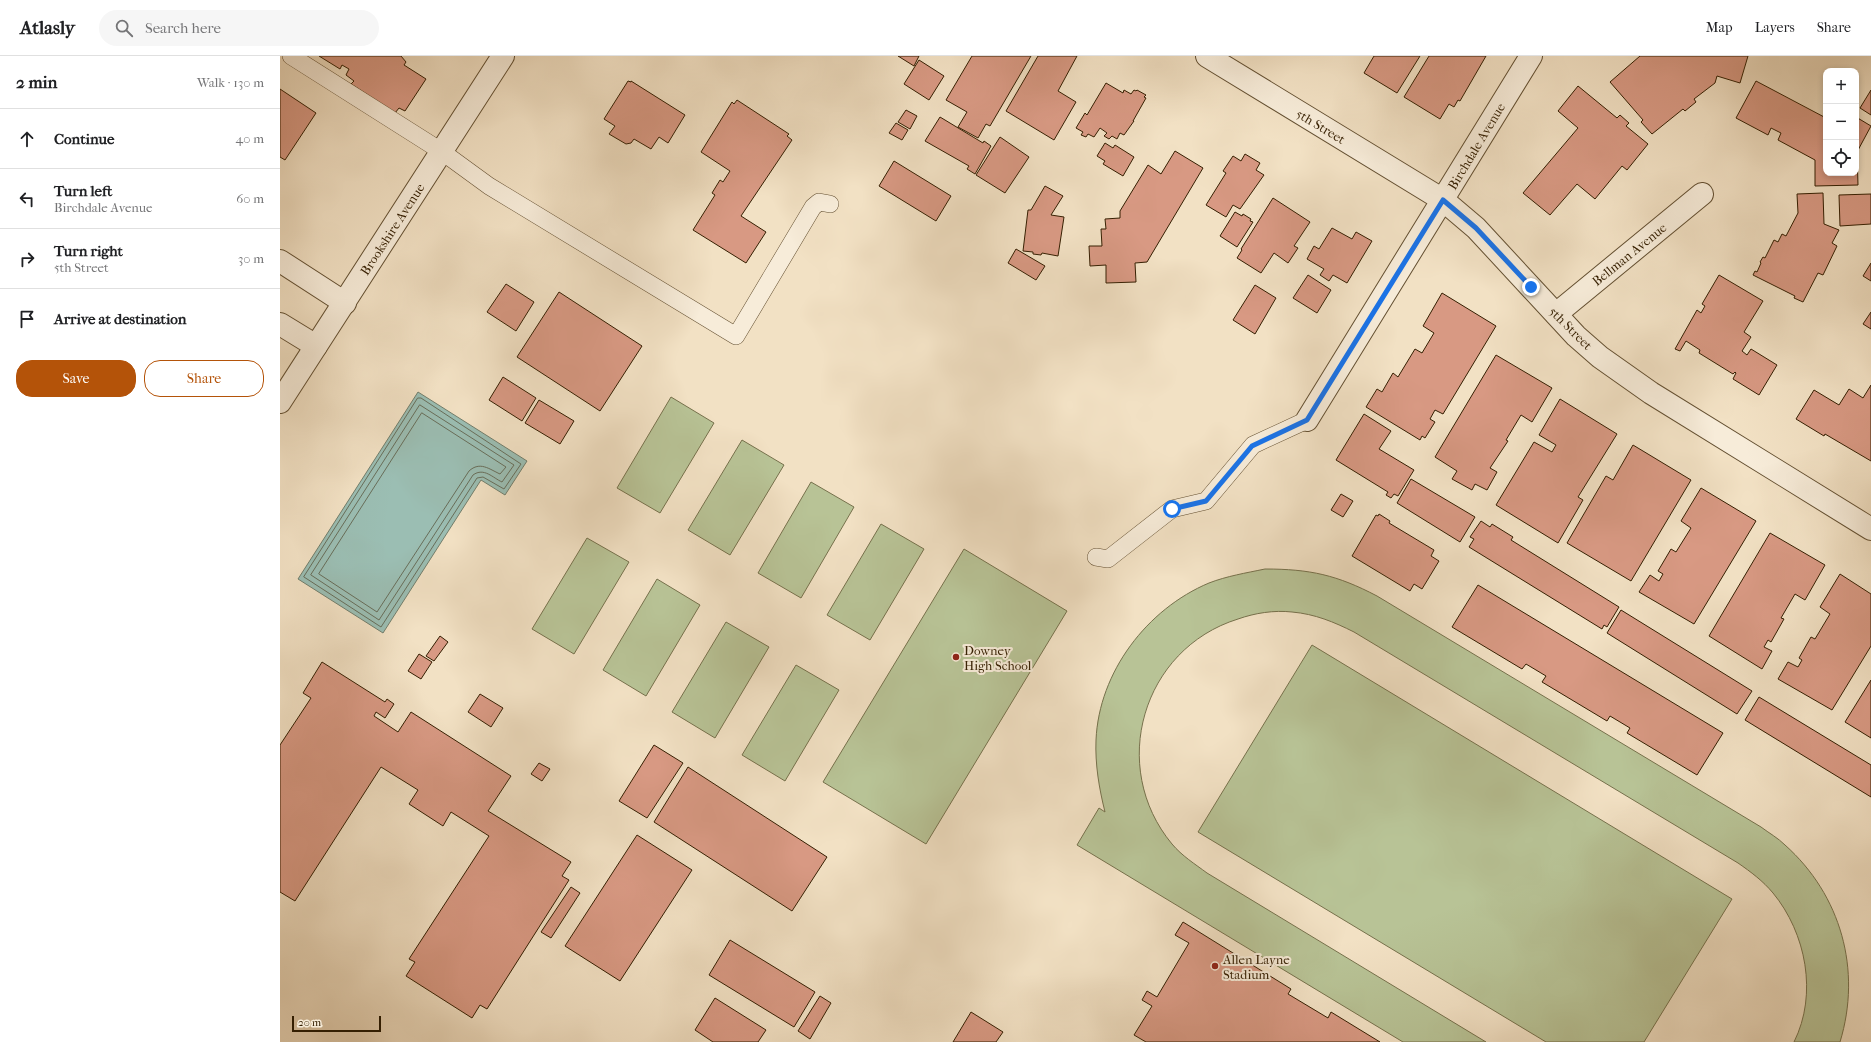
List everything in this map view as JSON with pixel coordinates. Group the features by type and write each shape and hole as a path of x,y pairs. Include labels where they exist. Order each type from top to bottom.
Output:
{"street":[{"name":"Brookshire Avenue","path":"280,402 503,56"},
{"name":"5th Street","path":"1207,56 1443,200 1476,228 1576,336 1600,357 1651,394 1871,529"},
{"name":"Birchdale Avenue","path":"1307,420 1531,56"},
{"name":"Bellman Avenue","path":"1556,314 1702,194"},
{"path":"280,261 344,303"},
{"path":"280,324 316,346"}],"lane":[{"path":"291,56 441,151 489,186 736,336 813,207 819,202 830,204"},
{"path":"1096,557 1108,559 1172,509 1206,501 1252,446 1307,420"}],"green space":[{"path":"671,397 714,423 660,513 617,488"},
{"path":"742,440 784,465 730,555 688,530"},
{"path":"811,482 854,507 801,598 758,573"},
{"path":"881,524 924,549 870,640 827,615"},
{"path":"587,538 629,562 574,654 532,629"},
{"path":"964,549 1067,611 926,844 823,782"},
{"path":"1265,569 1296,570 1336,578 1377,596 1761,827 1779,840 1804,865 1820,887 1833,910 1842,935 1847,961 1849,988 1846,1015 1840,1042 1794,1042 1801,1023 1805,1004 1807,984 1805,964 1794,926 1773,893 1757,877 1738,863 1354,632 1332,622 1316,617 1300,613 1278,611 1265,612 1244,617 1205,634 1178,656 1158,683 1145,714 1139,747 1142,781 1153,813 1172,844 1189,860 1207,873 1486,1042 1403,1042 1077,845 1099,808 1105,812 1099,785 1096,758 1096,740 1099,715 1106,690 1117,667 1130,646 1147,626 1186,594 1209,583"},
{"path":"657,579 700,605 646,696 603,670"},
{"path":"726,622 769,647 715,738 672,712"},
{"path":"1312,645 1732,899 1644,1042 1546,1042 1198,832"},
{"path":"796,665 839,690 785,781 742,755"}],"water":[{"path":"418,392 527,461 505,495 481,480 383,633 298,579"}],"building":[{"path":"319,56 401,56 406,62 404,65 426,79 405,111 399,108 395,113 351,84 354,81 346,75 349,69 342,65 340,69"},
{"path":"898,56 919,56 914,66"},
{"path":"972,56 1031,56 990,126 986,124 978,138 958,127 967,112 946,100"},
{"path":"1038,56 1077,56 1058,91 1076,102 1054,140 1006,111"},
{"path":"1374,56 1420,56 1397,93 1364,73"},
{"path":"1429,56 1486,56 1460,101 1458,100 1454,107 1449,104 1440,119 1404,97"},
{"path":"1640,56 1748,56 1740,83 1717,76 1715,83 1694,99 1696,102 1685,111 1683,109 1652,134 1641,122 1643,120 1610,82"},
{"path":"919,60 944,76 929,100 904,84"},
{"path":"628,81 631,81 685,115 668,143 659,137 651,149 634,139 631,143 626,144 609,134 615,126 604,119"},
{"path":"1756,81 1823,116 1823,176 1858,176 1858,185 1815,186 1815,160 1778,140 1781,133 1771,128 1768,135 1736,118"},
{"path":"1106,83 1123,93 1124,90 1131,94 1134,90 1137,90 1146,95 1144,97 1146,98 1134,121 1124,135 1120,133 1117,139 1112,136 1109,139 1104,136 1107,133 1100,128 1094,137 1088,134 1086,137 1081,135 1083,132 1076,128 1085,113 1087,115"},
{"path":"1578,86 1617,118 1620,115 1629,123 1626,126 1648,144 1627,170 1622,166 1595,199 1577,184 1550,215 1523,193 1578,128 1558,111"},
{"path":"280,89 316,113 285,160 280,157"},
{"path":"1871,90 1871,115 1860,108"},
{"path":"737,100 789,134 787,136 792,140 741,216 766,232 746,263 693,230 715,195 712,193 720,180 723,182 730,171 701,152 732,102 734,104"},
{"path":"906,110 917,116 910,129 898,122"},
{"path":"940,117 983,143 984,141 991,146 975,174 967,169 969,166 925,141"},
{"path":"1859,119 1871,126 1859,148"},
{"path":"896,123 908,130 902,140 889,133"},
{"path":"1000,137 1029,157 1005,193 976,175"},
{"path":"1105,143 1113,148 1115,145 1134,157 1123,176 1103,164 1105,161 1097,156"},
{"path":"1175,151 1203,168 1147,262 1135,263 1136,282 1106,283 1106,265 1090,266 1089,246 1102,246 1101,229 1106,229 1105,219 1120,218 1120,211 1148,165 1161,174"},
{"path":"1245,154 1260,163 1256,170 1264,175 1240,209 1233,205 1226,217 1206,205 1226,173 1223,171 1233,156 1241,161"},
{"path":"894,161 951,196 936,221 879,186"},
{"path":"1045,186 1063,196 1051,215 1064,217 1058,256 1042,253 1041,255 1033,254 1033,252 1023,251 1028,210 1031,210"},
{"path":"1823,193 1824,224 1839,230 1832,243 1837,246 1823,275 1818,273 1803,302 1794,298 1795,296 1753,275 1755,271 1757,272 1761,263 1760,262 1763,257 1765,258 1774,240 1778,242 1782,234 1786,236 1798,213 1797,194"},
{"path":"1871,194 1871,224 1840,226 1839,195"},
{"path":"1273,198 1310,222 1294,246 1298,248 1288,263 1274,253 1261,273 1237,258 1242,250 1241,249"},
{"path":"1235,212 1242,216 1243,214 1253,222 1237,247 1220,236"},
{"path":"1332,228 1352,239 1356,232 1372,241 1347,283 1333,275 1329,281 1320,275 1324,269 1307,259 1314,246 1319,249"},
{"path":"1016,249 1045,266 1036,280 1008,263"},
{"path":"1871,263 1871,281 1863,276"},
{"path":"1308,275 1331,290 1317,313 1293,298"},
{"path":"1719,275 1763,301 1744,332 1751,337 1742,351 1747,355 1751,349 1777,365 1759,395 1733,379 1736,373 1735,372 1733,374 1699,353 1700,350 1686,341 1680,351 1675,349 1697,310 1701,313 1705,306 1702,304"},
{"path":"506,284 534,302 516,331 487,312"},
{"path":"1255,285 1276,298 1255,334 1233,320"},
{"path":"559,292 642,346 600,411 517,357"},
{"path":"1442,293 1496,326 1443,414 1435,410 1430,419 1435,422 1425,438 1422,436 1420,440 1366,407 1377,389 1382,392 1393,373 1398,377 1415,349 1422,353 1434,333 1423,326"},
{"path":"1871,312 1871,329 1863,324"},
{"path":"1496,355 1552,388 1532,422 1521,415 1506,440 1508,441 1490,468 1497,472 1487,490 1475,484 1472,490 1452,479 1457,471 1435,457"},
{"path":"503,377 536,398 522,421 489,400"},
{"path":"1871,385 1871,461 1796,419 1814,390 1839,405 1849,389 1863,398"},
{"path":"1560,399 1617,434 1578,497 1583,500 1558,543 1496,505 1534,442 1552,452 1556,445 1539,435"},
{"path":"539,400 574,421 560,444 525,423"},
{"path":"1364,414 1391,431 1379,449 1414,470 1398,496 1394,494 1391,498 1386,495 1388,492 1336,460"},
{"path":"1633,445 1691,480 1631,581 1567,543 1606,476 1613,480"},
{"path":"1411,479 1475,517 1460,542 1397,503"},
{"path":"1701,488 1756,521 1694,624 1639,592 1650,575 1659,581 1663,574 1658,571 1671,549 1676,552 1691,528 1681,521"},
{"path":"1341,494 1353,501 1343,517 1331,510"},
{"path":"1379,514 1390,521 1389,523 1434,550 1431,556 1439,561 1422,589 1414,584 1410,591 1352,556 1376,515 1378,516"},
{"path":"1481,521 1490,527 1492,524 1513,537 1511,540 1619,607 1607,627 1604,625 1602,629 1469,547 1474,539 1470,537"},
{"path":"1770,533 1825,565 1805,600 1795,594 1781,618 1784,619 1771,642 1768,640 1764,647 1772,651 1762,669 1709,636"},
{"path":"1840,574 1871,594 1871,646 1832,710 1778,679 1788,662 1798,667 1802,660 1799,658 1811,637 1815,639 1830,614 1820,607"},
{"path":"1478,585 1723,733 1697,775 1627,733 1630,728 1610,716 1607,721 1542,682 1546,676 1526,664 1522,669 1452,627"},
{"path":"1621,610 1752,691 1737,714 1607,633"},
{"path":"440,636 448,642 434,661 426,656"},
{"path":"419,654 432,662 421,679 408,671"},
{"path":"322,662 385,702 387,699 394,704 385,718 376,712 374,716 398,732 411,712 511,776 488,811 571,862 562,876 569,880 487,1009 480,1005 472,1018 406,976 415,962 409,959 489,836 451,812 443,826 409,804 418,790 381,767 295,901 280,892 280,745 311,698 303,693"},
{"path":"1871,680 1871,738 1845,722"},
{"path":"480,694 503,708 491,727 468,712"},
{"path":"1759,697 1871,765 1871,797 1745,720"},
{"path":"654,745 683,763 647,818 619,801"},
{"path":"539,763 550,769 542,781 531,774"},
{"path":"688,767 827,857 792,911 654,822"},
{"path":"637,835 692,870 620,981 565,946"},
{"path":"571,887 580,893 551,938 541,932"},
{"name":"Allen Layne Stadium","path":"1183,922 1291,989 1288,994 1328,1018 1331,1012 1380,1042 1146,1042 1134,1035 1152,1006 1142,1000 1147,991 1157,997 1189,943 1175,935"},
{"path":"730,940 815,992 794,1027 709,975"},
{"path":"820,996 831,1003 810,1039 798,1031"},
{"path":"715,998 766,1030 758,1042 713,1042 695,1030"},
{"path":"971,1012 1003,1032 996,1042 953,1042"}],"place":[{"name":"Downey High School","path":"956,657"},
{"name":"Allen Layne Stadium","path":"1215,966"}],"route":[{"path":"1172,509 1206,501 1252,446 1307,420 1443,200 1465,217 1531,287"}]}
